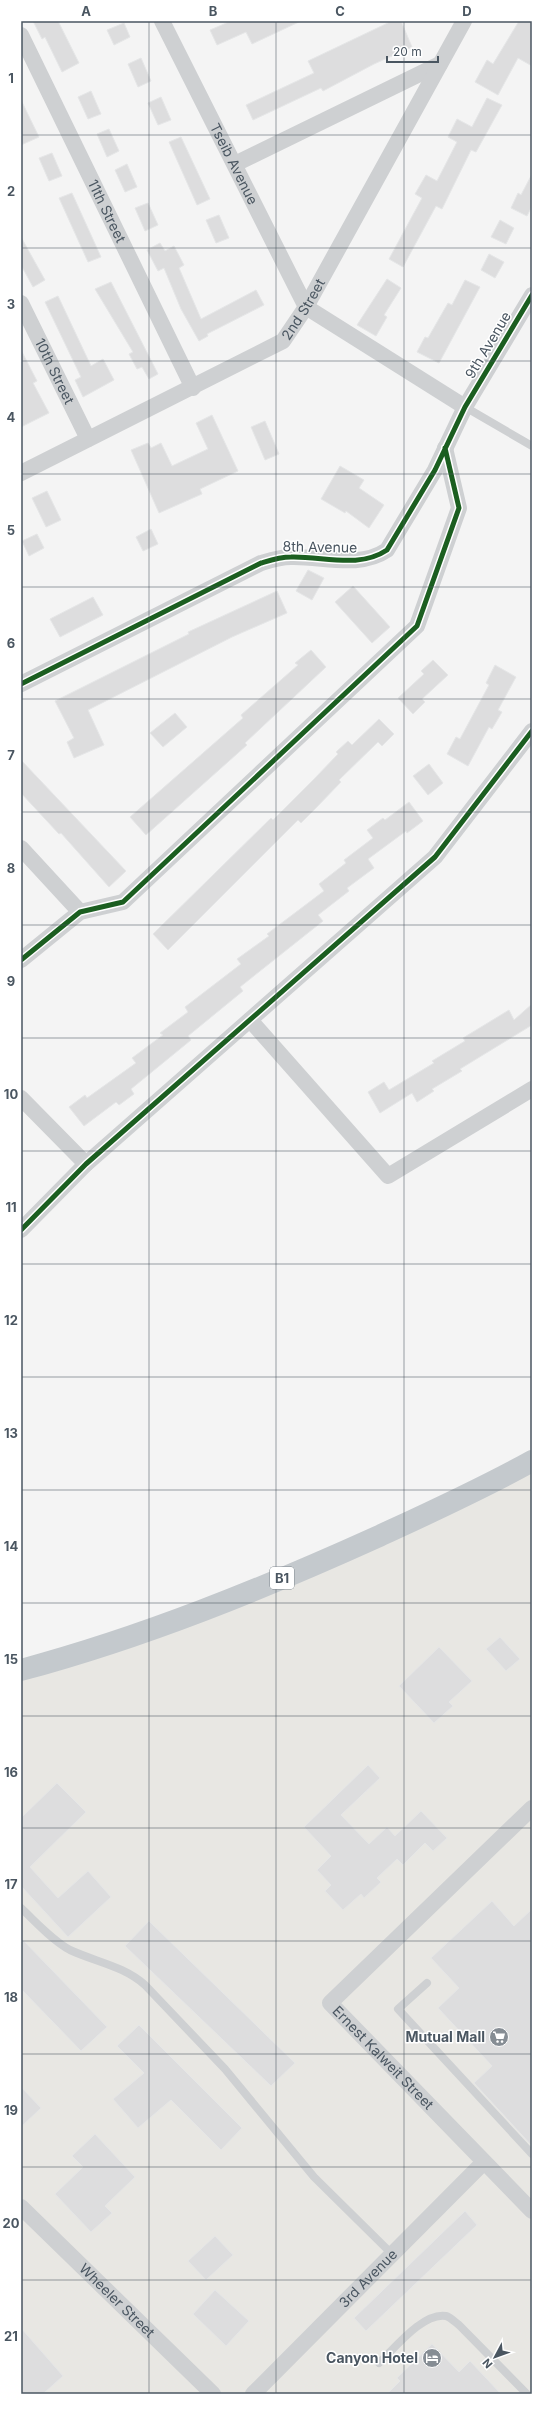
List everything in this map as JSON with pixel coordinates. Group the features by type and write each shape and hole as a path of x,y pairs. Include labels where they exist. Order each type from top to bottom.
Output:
{"highway":[{"name":"B1","path":"21,1670 77,1655 152,1630 266,1585 423,1516 532,1461"}],"street":[{"name":"2nd Street","path":"21,473 193,388 283,341 306,307 464,21"},
{"name":"Tseib Avenue","path":"165,22 306,307"},
{"name":"11th Street","path":"21,35 193,388"},
{"path":"235,164 440,64"},
{"name":"9th Avenue","path":"465,407 532,295"},
{"name":"10th Street","path":"21,304 88,439"},
{"path":"306,307 465,407"},
{"name":"8th Avenue","path":"21,684 261,563 277,558 292,557 365,560 377,556 387,550 435,470 465,407"},
{"path":"21,960 80,912 124,902 417,626 459,508 445,448"},
{"path":"21,1230 86,1164 435,857 532,731"},
{"path":"21,848 80,912"},
{"path":"250,1020 388,1176 532,1089"},
{"path":"21,1098 86,1164"},
{"name":"Ernest Kalweit Street","path":"532,1808 330,2003 532,2211"},
{"name":"3rd Avenue","path":"253,2394 483,2162"},
{"name":"Wheeler Street","path":"21,2207 214,2394"}],"lane":[{"path":"465,407 532,446"},
{"path":"21,1908 63,1945 121,1969 135,1976 145,1985 225,2069 314,2177 392,2254"},
{"path":"426,1983 398,2009 532,2154"},
{"path":"379,2363 423,2322 436,2316 448,2316 459,2325 527,2394"}],"shaded area":[{"path":"532,1461 532,2394 21,2394 21,1670 77,1655"}],"building":[{"path":"33,21 58,21 79,63 62,72 45,37 42,39"},
{"path":"231,21 301,21 252,44 246,32 217,45 210,30"},
{"path":"392,21 401,21 412,47 374,64 323,91 321,88 253,120 246,105 314,73 308,61"},
{"path":"519,21 532,21 532,66 518,58 498,95 475,82 487,60 493,64"},
{"path":"124,23 130,37 114,45 107,30"},
{"path":"141,58 151,81 138,87 128,64"},
{"path":"91,91 101,114 88,119 78,97"},
{"path":"161,97 171,120 158,125 148,103"},
{"path":"487,98 502,105 476,152 471,150 442,209 436,206 403,267 389,259 422,198 415,194 426,175 437,181 457,142 448,137 457,119 472,127"},
{"path":"21,100 39,137 21,145"},
{"path":"109,129 119,151 107,157 97,134"},
{"path":"181,137 210,199 197,205 169,142"},
{"path":"52,153 62,176 49,181 39,158"},
{"path":"127,164 137,187 125,192 115,170"},
{"path":"532,174 532,206 527,216 511,208 518,193 521,195"},
{"path":"72,193 101,257 88,262 59,198"},
{"path":"148,203 158,225 145,231 135,208"},
{"path":"219,215 229,238 216,243 206,220"},
{"path":"500,220 514,228 506,244 491,237"},
{"path":"21,237 45,280 33,287 21,265"},
{"path":"160,243 165,251 174,246 184,265 179,268 201,319 256,290 264,305 207,334 208,336 199,341 181,309 164,268 158,271 147,250"},
{"path":"489,254 504,262 495,278 481,270"},
{"path":"387,279 401,288 384,315 387,317 376,336 357,325"},
{"path":"465,280 480,287 439,363 417,352 425,337 428,338 448,303 452,305"},
{"path":"111,282 158,374 149,379 142,367 137,369 129,354 133,352 95,289"},
{"path":"58,296 91,366 103,359 114,380 83,397 75,380 81,377 45,302"},
{"path":"21,350 37,381 33,383 49,413 21,427"},
{"path":"212,415 238,471 200,489 202,494 159,513 131,450 148,443 151,448 161,443 172,466 208,449 196,423"},
{"path":"265,421 279,454 265,460 251,427"},
{"path":"340,466 364,480 359,488 384,505 369,528 346,511 345,513 321,499"},
{"path":"47,491 61,520 46,527 32,498"},
{"path":"151,529 158,544 143,551 136,537"},
{"path":"37,534 44,548 29,556 22,541"},
{"path":"308,570 324,578 312,600 296,591"},
{"path":"353,586 390,627 372,643 335,602"},
{"path":"277,591 287,613 232,637 88,710 104,745 74,758 67,742 74,738 55,701 189,634 188,632"},
{"path":"93,597 103,615 60,637 50,619"},
{"path":"311,650 326,667 245,743 247,745 146,835 130,817 243,718 241,715 298,665 295,663"},
{"path":"433,660 448,675 422,699 425,702 413,714 398,698 424,674 421,671"},
{"path":"495,665 516,677 498,710 502,712 492,729 489,727 468,766 447,754 456,737 460,739 489,685 486,683"},
{"path":"175,713 187,727 163,747 150,733"},
{"path":"379,719 394,734 382,746 378,742 339,780 341,782 301,823 298,820 168,950 153,934 271,818 273,820 338,754 336,752 348,741 352,745"},
{"path":"21,760 126,871 109,887 61,833 59,834 21,793"},
{"path":"429,764 443,783 428,795 413,776"},
{"path":"409,802 423,821 407,833 406,831 368,859 374,868 347,888 349,891 318,915 323,921 240,987 243,991 188,1036 191,1040 131,1089 134,1094 119,1105 116,1102 84,1126 69,1107 85,1095 87,1098 136,1063 132,1058 163,1035 160,1033 188,1012 185,1007 241,964 237,959 269,936 267,934 324,891 319,884 346,863 344,860 373,838 367,830 383,818 385,820"},
{"path":"532,1004 532,1025 460,1069 462,1071 432,1089 434,1091 417,1102 412,1093 380,1113 368,1092 384,1082 389,1090 434,1063 432,1061 465,1041 463,1038 509,1010 514,1020"},
{"path":"500,1637 520,1659 506,1671 486,1649"},
{"path":"439,1647 472,1681 449,1702 453,1706 434,1723 399,1686"},
{"path":"368,1765 380,1778 341,1815 369,1844 387,1827 395,1836 421,1811 447,1838 433,1851 425,1843 403,1865 397,1859 377,1878 381,1882 364,1898 361,1894 343,1910 325,1891 331,1885 317,1870 331,1856 304,1827"},
{"path":"57,1783 86,1812 30,1867 58,1898 88,1871 111,1897 68,1937 21,1886 21,1818"},
{"name":"Mutual Mall","path":"492,1901 514,1926 532,1909 532,2146 474,2083 492,2066 438,2008 459,1988 431,1958"},
{"path":"149,1921 295,2063 271,2086 125,1946"},
{"path":"21,1938 107,2027 81,2051 21,1989"},
{"path":"139,2025 242,2128 221,2150 171,2100 138,2128 113,2099 144,2073 117,2046"},
{"path":"21,2087 41,2108 21,2127"},
{"path":"95,2134 135,2177 105,2206 112,2213 91,2232 55,2194 83,2167 72,2156"},
{"path":"465,2211 477,2225 366,2331 354,2318"},
{"path":"215,2236 233,2255 206,2280 188,2261"},
{"path":"215,2290 249,2321 226,2346 193,2314"},
{"path":"21,2328 63,2376 43,2394 21,2394"},
{"name":"Canyon Hotel","path":"432,2344 459,2372 470,2361 501,2394 387,2394 400,2381 397,2378"}],"cycle path":[{"path":"21,684 261,563 279,558 291,557 340,560 365,559 376,556 387,550 435,470 465,407 532,295"},
{"path":"21,960 80,912 123,902 417,626 459,508 445,448"},
{"path":"21,1230 86,1164 435,857 532,731"}],"place":[{"name":"Mutual Mall","path":"499,2037"},
{"name":"Canyon Hotel","path":"432,2358"}]}
